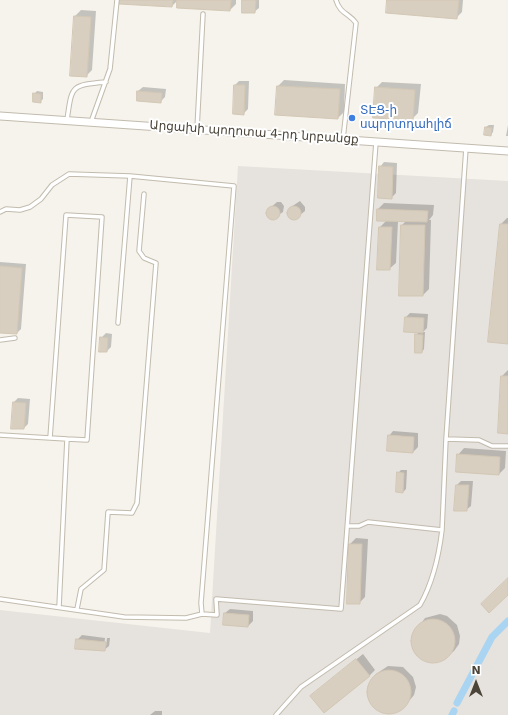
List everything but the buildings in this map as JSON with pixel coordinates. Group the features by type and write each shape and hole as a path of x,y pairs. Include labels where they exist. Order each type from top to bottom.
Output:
{"street":[{"name":"Արցախի պողոտա 4-րդ նրբանցք","path":"0,116 508,151"}],"lane":[{"path":"91,122 110,69 117,0"},
{"path":"336,0 339,9 345,15 352,18 356,23 344,139"},
{"path":"197,129 203,14"},
{"path":"68,120 71,93 74,88 82,84 106,82"},
{"path":"0,599 124,617 186,618 202,614 217,615 216,598 341,609 376,142"},
{"path":"276,715 301,687 420,606 428,591 442,530 446,439 466,148"},
{"path":"0,212 6,209 20,210 30,207 41,199 52,185 69,174 130,176 234,186 201,603 202,614"},
{"path":"118,323 130,176"},
{"path":"77,609 81,589 104,570 108,512 132,513 137,503 156,263 144,258 139,251 144,194"},
{"path":"0,435 50,438 87,440 102,218 66,215 50,438"},
{"path":"0,340 15,338"},
{"path":"59,607 68,439"},
{"path":"446,439 480,440 492,446 508,446"},
{"path":"348,526 359,526 368,522 442,530"}],"shaded area":[{"path":"238,166 508,181 508,715 0,715 0,610 210,633"}],"waterway":[{"path":"457,703 492,637 508,621"},
{"path":"452,715 454,711"}],"place":[{"name":"ՏԷՑ-ի սպորտդահլիճ","path":"352,118"}]}
